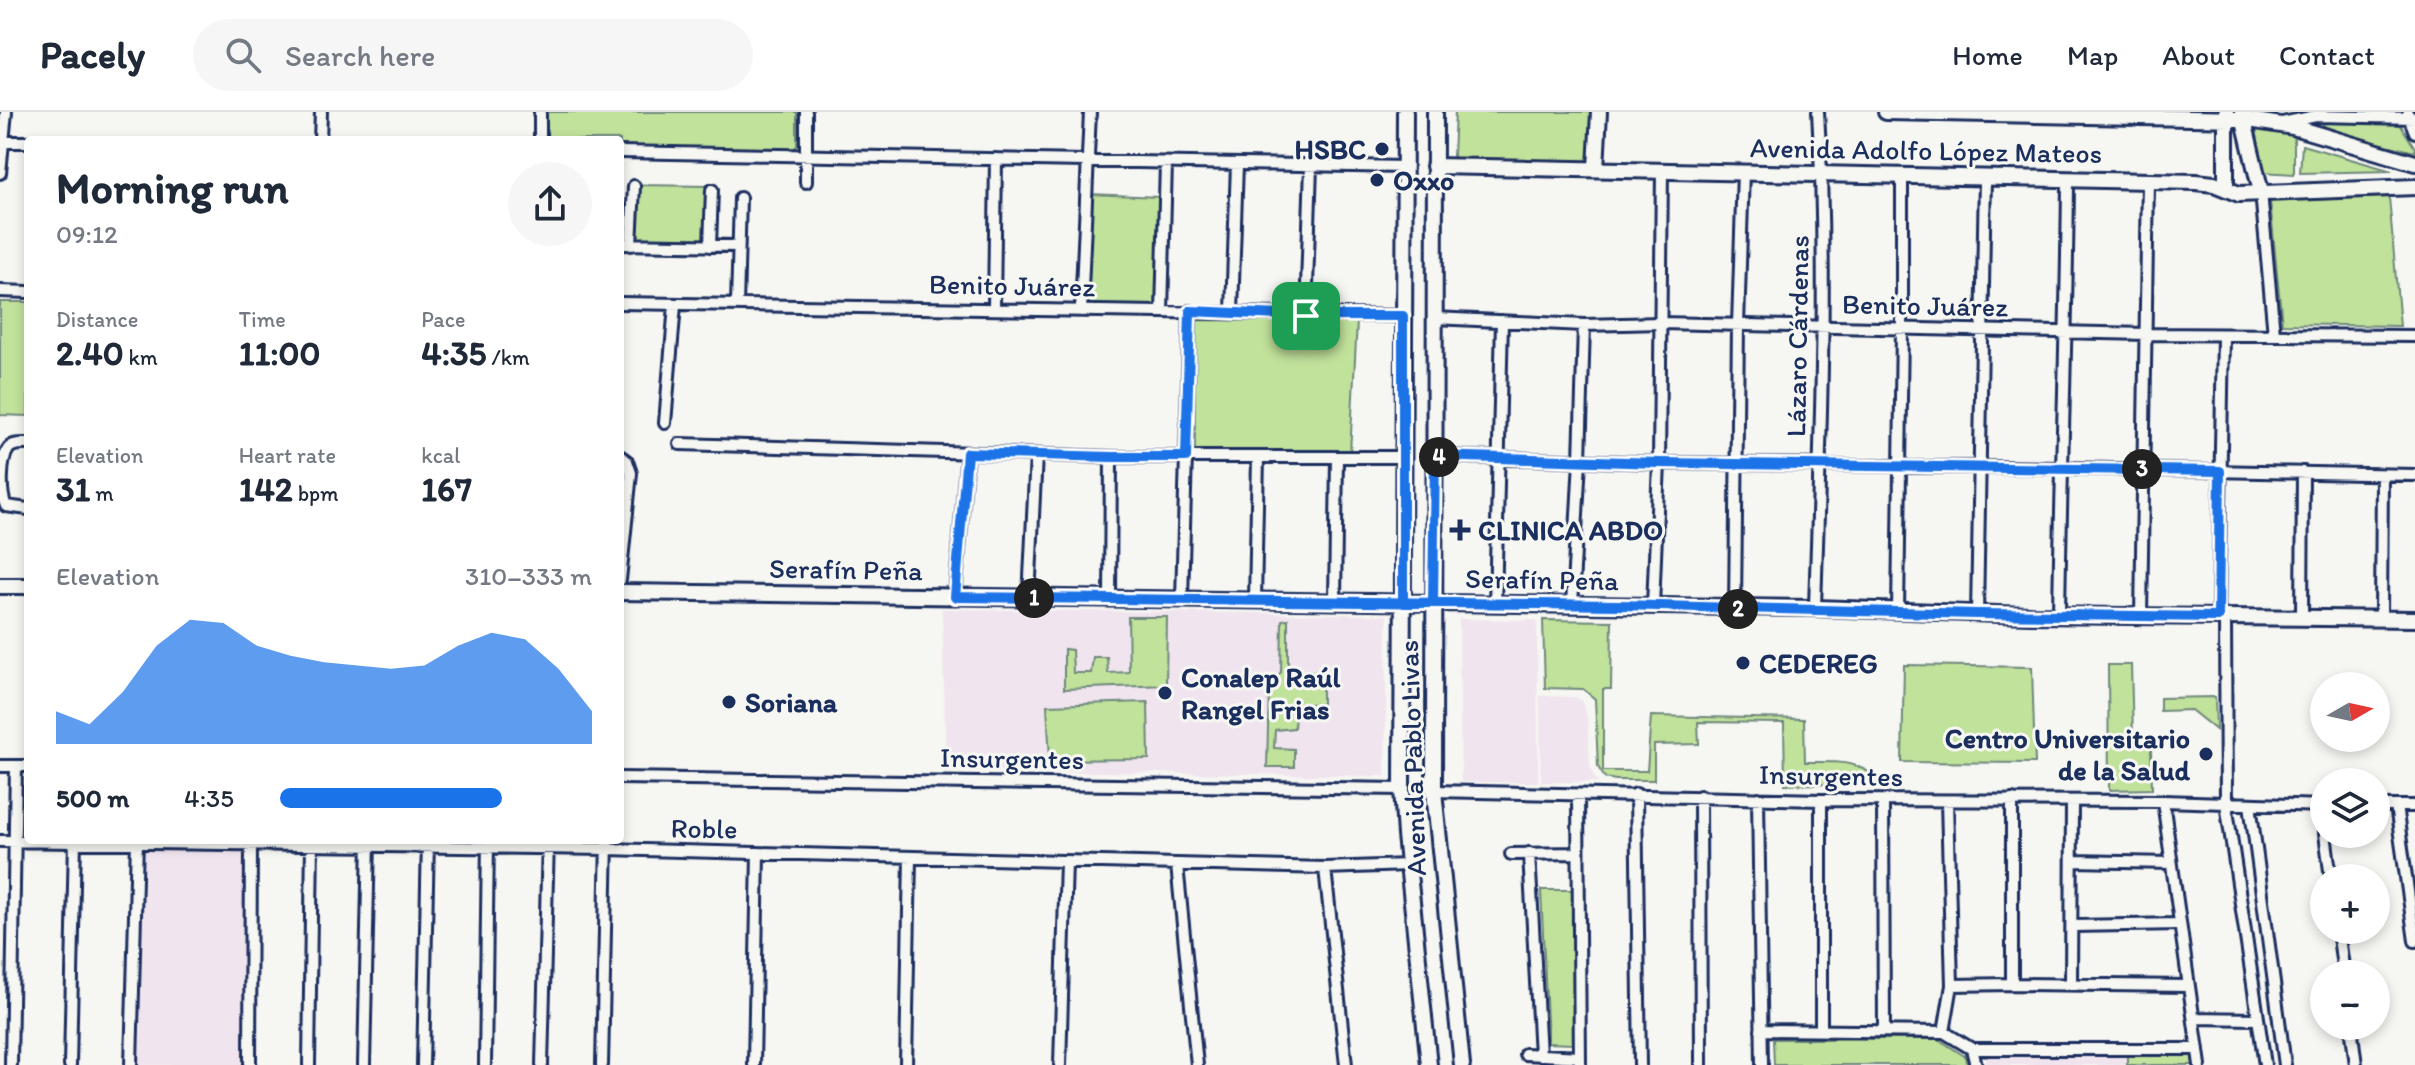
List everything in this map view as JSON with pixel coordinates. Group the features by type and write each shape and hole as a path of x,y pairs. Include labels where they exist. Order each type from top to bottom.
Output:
{"main road":[{"name":"Avenida Pablo Livas","path":"1405,112 1402,789 1429,1065"},
{"name":"Avenida Pablo Livas","path":"1435,112 1434,791 1462,1065"},
{"path":"1596,168 1599,112"},
{"path":"1886,112 2242,115 2415,163"},
{"path":"2226,115 2226,189"},
{"path":"2242,115 2261,192"},
{"name":"Avenida Adolfo López Mateos","path":"1434,166 2148,180 2205,183 2239,194 2415,187"},
{"path":"0,586 24,586"},
{"name":"Serafín Peña","path":"624,592 2415,619"}],"street":[{"path":"0,173 6,112"},
{"path":"320,136 321,112"},
{"path":"540,112 540,136"},
{"path":"806,112 806,182"},
{"path":"1081,311 1090,112"},
{"name":"Lázaro Cárdenas","path":"1815,608 1822,173 1818,112"},
{"path":"2278,124 2328,114 2410,116 2415,132"},
{"path":"2,142 24,142"},
{"path":"624,152 1405,167"},
{"path":"994,308 996,159"},
{"path":"1162,312 1166,163"},
{"path":"1232,312 1237,164"},
{"path":"1306,316 1311,166"},
{"path":"1653,606 1659,463 1662,170"},
{"path":"1735,609 1743,172"},
{"path":"1898,611 1902,175"},
{"path":"1977,614 1985,177"},
{"path":"2059,615 2068,179"},
{"path":"2141,616 2148,180"},
{"path":"634,186 626,244 738,246"},
{"path":"710,246 712,190"},
{"path":"2261,192 2274,334"},
{"path":"737,305 740,198"},
{"path":"0,291 24,292"},
{"name":"Benito Juárez","path":"624,303 1403,316"},
{"path":"665,423 675,305"},
{"path":"1182,599 1190,311"},
{"name":"Benito Juárez","path":"1434,318 1584,325 1661,323 2223,336 2415,336"},
{"path":"1495,605 1502,321"},
{"path":"1572,605 1584,325"},
{"path":"2223,336 2220,471 2226,803 2265,1065"},
{"path":"680,444 1111,457 1403,457"},
{"path":"24,445 9,447 3,458 0,489 6,506 24,508"},
{"path":"955,597 967,453"},
{"path":"1029,598 1036,455"},
{"path":"1435,456 1659,463 2415,475"},
{"path":"1110,599 1111,457"},
{"path":"1255,600 1258,458"},
{"path":"1335,601 1337,458"},
{"path":"624,459 631,473 624,516"},
{"path":"2302,617 2303,472"},
{"path":"2381,619 2382,475"},
{"path":"0,766 22,766 14,842 11,1065"},
{"name":"Insurgentes","path":"624,778 1402,789"},
{"name":"Insurgentes","path":"1434,791 1821,800 2163,801 2310,806"},
{"path":"1636,794 1640,1065"},
{"path":"1525,1054 1580,1061 1578,795"},
{"path":"1700,796 1701,1065"},
{"path":"1758,798 1762,1065"},
{"path":"1821,800 1821,1030"},
{"path":"2012,800 2012,984"},
{"path":"1883,801 1884,1030"},
{"path":"1944,1032 1952,985 1947,801"},
{"path":"2071,985 2072,801"},
{"path":"2163,801 2200,1065"},
{"path":"2250,804 2285,1065"},
{"path":"2390,806 2415,806"},
{"path":"2396,806 2415,941"},
{"name":"Roble","path":"0,841 24,842"},
{"path":"70,1065 75,844"},
{"path":"131,1065 137,844"},
{"path":"250,1065 251,844"},
{"path":"309,1065 312,844"},
{"path":"364,1065 369,844"},
{"name":"Roble","path":"369,844 607,845 910,858 1325,868 1408,865"},
{"path":"423,1065 427,844"},
{"path":"485,1065 488,844"},
{"path":"542,1065 548,844"},
{"path":"602,1065 607,845"},
{"path":"754,1065 758,853"},
{"path":"1529,853 1540,1055"},
{"path":"1511,854 1578,853"},
{"path":"906,1065 910,858"},
{"path":"2073,861 2171,863"},
{"path":"1060,1065 1066,862"},
{"path":"1177,865 1197,1065"},
{"path":"1325,868 1346,1065"},
{"path":"2073,926 2180,924"},
{"path":"1952,985 2189,986"},
{"path":"2194,1018 2257,1019"},
{"path":"1761,1030 1944,1032 1972,1049 2198,1049"},
{"path":"2353,1040 2356,1065"},
{"path":"1972,1049 1976,1065"}],"shaded area":[{"name":"Conalep Raúl Rangel Frias","path":"942,609 1387,615 1385,776 946,770"},
{"path":"1459,619 1537,620 1538,782 1461,782"},
{"path":"1540,696 1581,700 1587,716 1590,765 1599,782 1541,782"},
{"path":"248,848 245,1065 139,1065 142,851"},
{"path":"1987,1050 2127,1055 2127,1065 1986,1065"}],"green space":[{"path":"546,112 797,112 797,146 791,150 624,147 624,136 546,136"},
{"path":"1455,112 1594,112 1591,164 1457,162 1453,156"},
{"path":"2324,120 2398,121 2415,152 2350,136 2322,125"},
{"path":"2260,124 2294,133 2294,174 2262,172 2256,128"},
{"path":"2302,145 2392,171 2300,173"},
{"path":"636,185 709,186 708,246 634,244"},
{"path":"1089,194 1159,197 1158,307 1089,308"},
{"path":"2389,197 2400,326 2282,324 2270,201"},
{"path":"0,302 24,302 24,416 0,415"},
{"path":"1194,320 1357,321 1350,453 1195,452"},
{"path":"1128,617 1167,617 1166,685 1064,689 1064,649 1072,650 1073,673 1091,673 1093,657 1107,657 1108,673 1129,672"},
{"path":"1288,619 1288,670 1322,672 1322,704 1296,704 1294,728 1275,730 1274,748 1294,749 1294,767 1267,767 1269,687 1281,672 1282,620"},
{"path":"1543,620 1612,621 1611,689 1603,689 1603,771 1647,771 1651,716 1804,719 1805,762 1850,764 1890,785 1785,784 1784,723 1698,722 1699,744 1654,745 1654,780 1605,778 1598,767 1595,699 1583,689 1545,688"},
{"path":"1904,665 2032,667 2035,763 1902,762"},
{"path":"2108,665 2131,665 2133,737 2151,749 2152,789 2109,790"},
{"path":"2215,697 2216,730 2191,710 2160,711 2160,698"},
{"path":"1148,702 1149,759 1050,760 1047,705"},
{"path":"1541,890 1576,890 1573,1044 1548,1043"},
{"path":"1773,1039 1938,1039 1966,1057 1967,1065 1774,1065"},
{"path":"2192,1054 2193,1065 2127,1065 2127,1055"}],"place":[{"name":"HSBC","path":"1382,149"},
{"name":"Oxxo","path":"1377,180"},
{"name":"CLINICA ABDO","path":"1460,530"},
{"name":"CEDEREG","path":"1743,663"},
{"name":"Conalep Raúl Rangel Frias","path":"1165,693"},
{"name":"Soriana","path":"729,702"},
{"name":"Centro Universitario de la Salud","path":"2206,754"}],"route":[{"path":"1190,311 1306,316 1403,316 1403,603 1433,603 1435,456 1659,463 2220,471 2218,617 1815,608 1735,609 955,597 967,453 1186,457 1190,311"}]}
